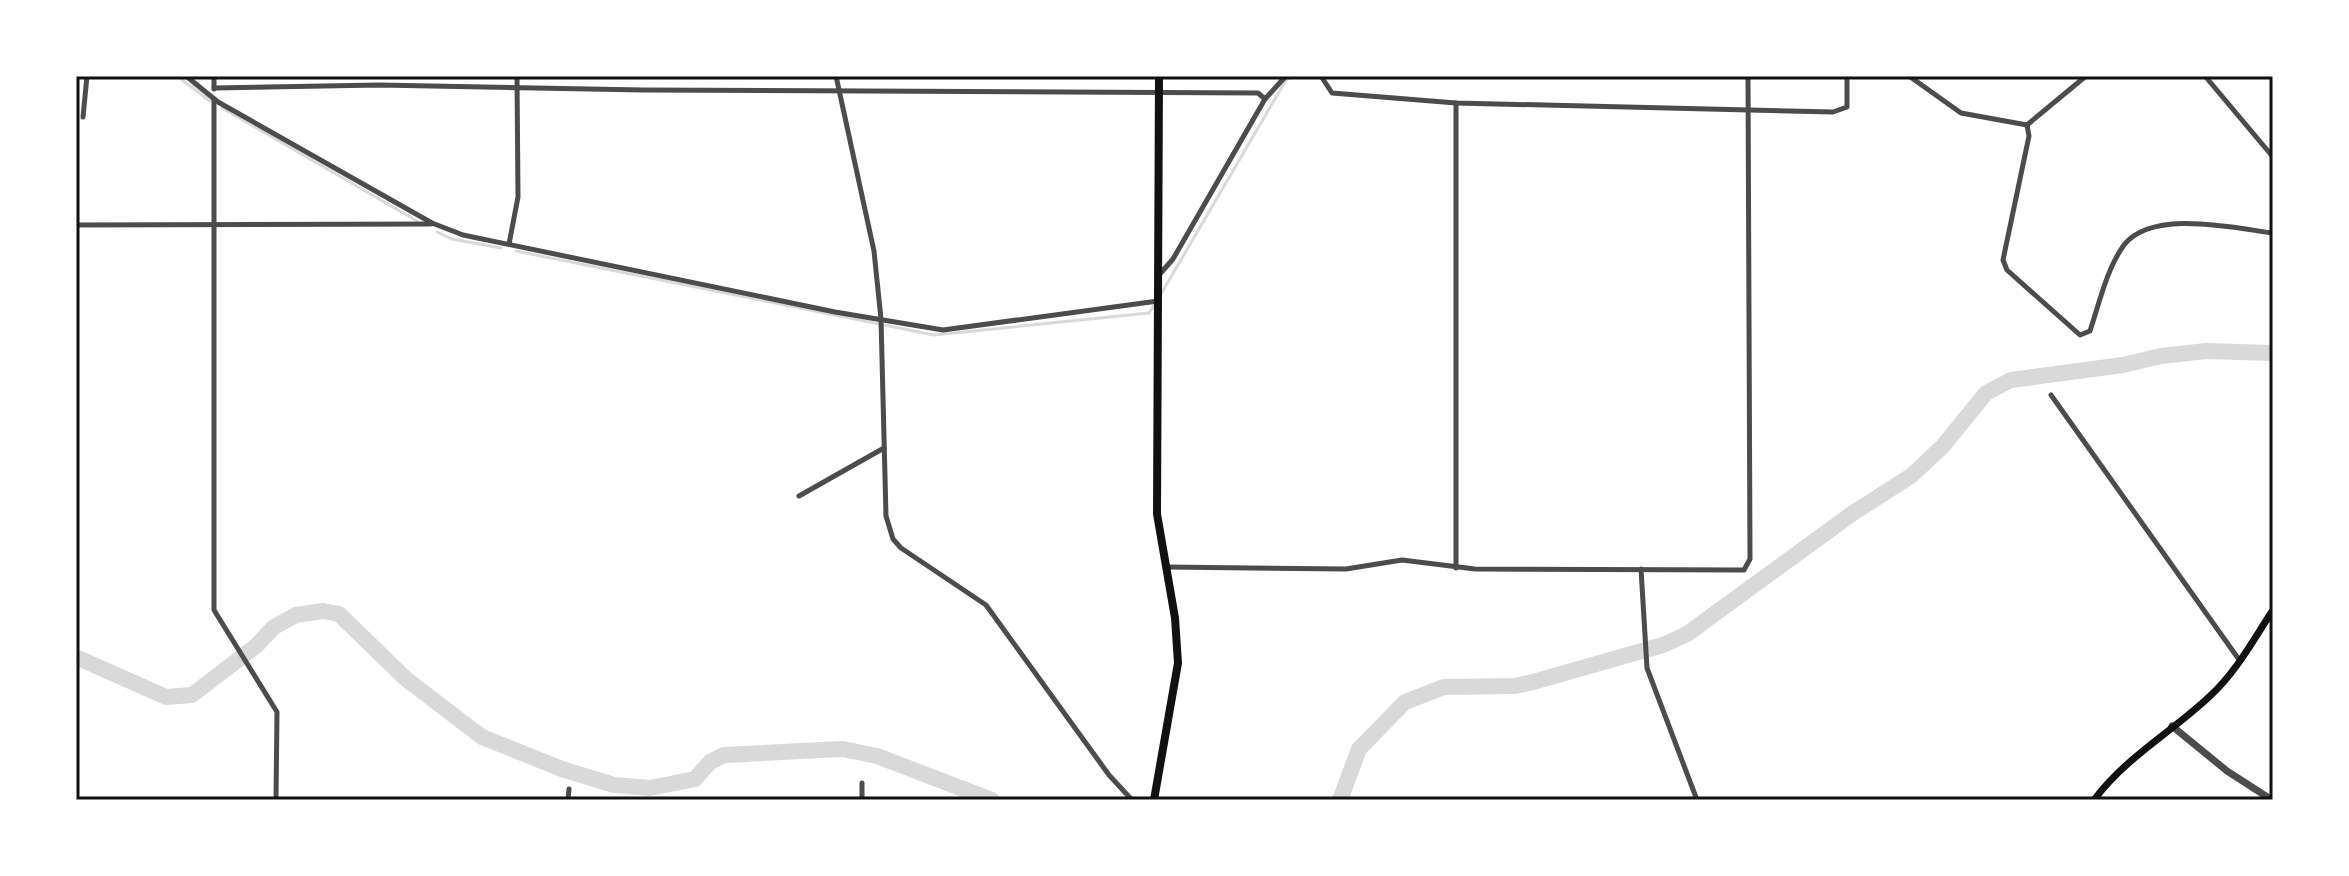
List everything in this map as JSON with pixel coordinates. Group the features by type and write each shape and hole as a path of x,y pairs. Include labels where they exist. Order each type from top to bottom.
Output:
{"main road":[{"path":"1154,800 1178,663 1178,638 1157,514 1159,76"},
{"path":"2094,800 2118,770 2212,694 2240,662 2273,610"}],"street":[{"path":"83,117 87,76"},
{"path":"186,76 214,98 432,223 456,233 943,330 1158,301"},
{"path":"214,76 213,600 214,610 277,712 276,800"},
{"path":"509,244 518,197 517,76"},
{"path":"836,76 874,251 881,319 886,516 893,539 919,564 986,605 1118,788 1132,800"},
{"path":"1159,275 1173,259 1265,99 1286,76"},
{"path":"1321,76 1332,93 1456,103 1748,111 1841,111 1847,107 1847,76"},
{"path":"1165,567 1361,568 1402,560 1456,568 1740,571 1749,563 1748,76"},
{"path":"1909,76 1961,113 2027,125"},
{"path":"2027,125 2086,76"},
{"path":"2205,76 2273,157"},
{"path":"214,88 517,86 1258,93 1265,99"},
{"path":"1456,103 1459,296 1456,568"},
{"path":"2027,125 2029,136 2003,260 2007,270 2080,335 2090,331 2117,257 2138,232 2177,225 2273,233"},
{"path":"76,225 432,223"},
{"path":"2051,395 2240,662"},
{"path":"799,496 884,448"},
{"path":"1641,569 1647,668 1697,800"},
{"path":"2172,726 2227,771 2272,800"},
{"path":"862,783 862,800"},
{"path":"568,800 569,789"}],"waterway":[{"path":"177,76 210,101"},
{"path":"1161,294 1286,80 1294,76"},
{"path":"222,108 417,221"},
{"path":"437,232 452,239 501,248"},
{"path":"516,251 934,335 1149,313 1155,304"},
{"path":"1340,800 1359,749 1405,702 1444,687 1515,686 1533,682 1663,645 1687,634 1853,513 1911,476 1943,446 1986,393 2011,380 2206,351 2273,353"},
{"path":"76,657 166,697 192,695 256,646 274,627 296,615 323,611 339,614 406,679 482,737 562,769 614,785 650,788 695,779 710,762 724,755 843,749 877,756 992,800"}]}
